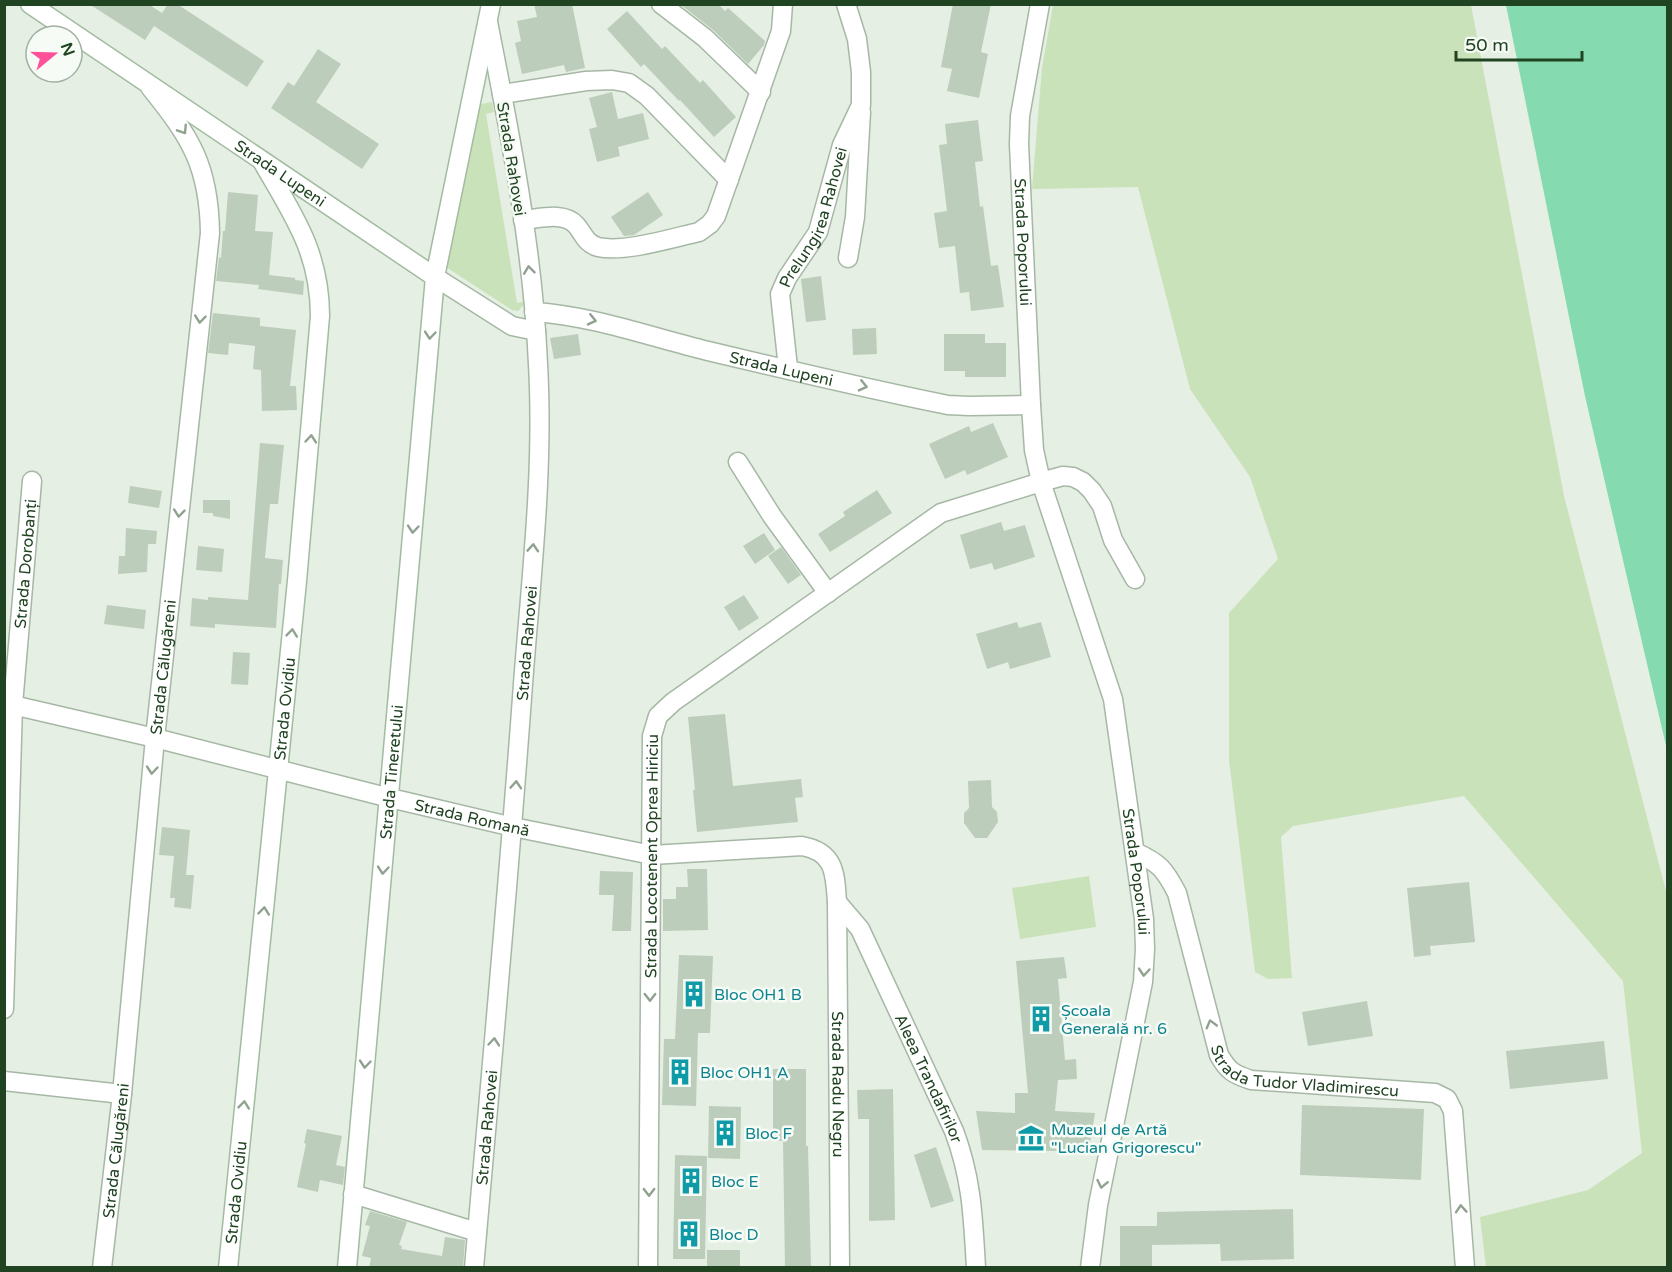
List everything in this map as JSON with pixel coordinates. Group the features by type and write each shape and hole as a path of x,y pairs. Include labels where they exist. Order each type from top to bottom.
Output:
{"street":[{"name":"Strada Lupeni","path":"30,4 435,277 512,326 536,331"},
{"path":"662,4 705,38 761,92"},
{"path":"523,220 554,217 566,219 576,225 582,236 591,244 619,248 699,232 710,224 716,216 761,92 781,31 783,4"},
{"name":"Prelungirea Rahovei","path":"846,4 857,39 861,105 855,217 848,258"},
{"name":"Strada Poporului","path":"1040,4 1020,116 1034,450 1041,482 1113,699 1144,919 1143,982 1098,1205 1090,1268"},
{"path":"435,277 489,12"},
{"name":"Strada Rahovei","path":"474,1268 513,827 538,466 539,386 536,331 523,220 489,12"},
{"path":"502,93 586,81 612,80 629,83 647,96 729,180"},
{"name":"Strada Călugăreni","path":"102,1268 122,1094 155,738 210,233 208,196 199,162 177,121 147,84"},
{"name":"Prelungirea Rahovei","path":"788,368 780,294 787,278 818,232 842,145 861,105"},
{"name":"Strada Ovidiu","path":"228,1268 279,770 311,432 320,298 316,269 308,246 262,161"},
{"name":"Strada Tineretului","path":"347,1268 435,277"},
{"name":"Strada Lupeni","path":"534,312 577,317 707,351 948,405 1031,405"},
{"path":"738,462 772,516 828,593"},
{"path":"1041,482 1063,476 1074,477 1092,490 1102,507 1113,540 1135,579"},
{"name":"Strada Dorobanți","path":"4,1009 9,704 32,481"},
{"name":"Strada Locotenent Oprea Hiriciu","path":"648,1268 652,736 658,716 673,702 941,513 1041,482"},
{"name":"Strada Romană","path":"9,704 513,827 652,855 801,846 814,848 826,855 832,868 837,902"},
{"name":"Strada Tudor Vladimirescu","path":"1136,852 1154,861 1167,875 1177,893 1219,1055 1227,1069 1251,1080 1435,1093 1447,1099 1453,1111 1465,1268"},
{"name":"Strada Radu Negru","path":"837,902 840,1268"},
{"name":"Aleea Trandafirilor","path":"837,902 860,929 954,1131 970,1185 976,1268"},
{"path":"4,1081 122,1094"},
{"path":"353,1194 477,1232"}],"shaded area":[{"path":"1053,5 1471,5 1564,496 1667,895 1667,1267 1486,1267 1480,1217 1588,1190 1642,1153 1623,981 1464,796 1293,826 1281,837 1292,978 1268,979 1255,972 1229,760 1229,613 1278,559 1250,477 1190,389 1138,187 1032,189 1042,68"},
{"path":"1506,5 1667,5 1667,750 1585,396"},
{"path":"492,102 494,112 486,114 517,303 527,301 518,311 512,310 446,267 476,105"},
{"path":"1089,876 1096,927 1020,939 1012,888"}],"building":[{"path":"89,4 148,4 162,13 168,4 177,4 264,61 247,87 154,26 145,40"},
{"path":"534,4 572,4 585,68 566,72 564,65 522,74 515,43 521,41 517,21 537,17"},
{"path":"680,4 718,4 725,11 728,8 765,41 764,45 748,64 713,30"},
{"path":"953,4 991,4 981,52 988,54 979,98 947,91 952,69 941,67"},
{"path":"627,11 662,49 665,46 700,83 703,80 736,117 714,137 644,64 641,67 607,29"},
{"path":"318,49 341,64 316,102 379,144 362,169 271,108 288,82 294,86"},
{"path":"612,92 618,119 643,113 649,139 618,147 620,156 597,162 589,129 597,127 589,98"},
{"path":"978,120 983,161 975,162 980,207 983,206 991,266 998,265 1004,307 971,311 969,292 960,293 955,246 939,248 934,213 947,211 939,145 947,144 945,124"},
{"path":"228,192 258,195 255,231 273,232 269,275 304,281 303,295 258,289 259,285 216,281 223,231 225,231"},
{"path":"648,192 663,215 634,235 624,236 611,217"},
{"path":"821,276 826,320 806,322 801,279"},
{"path":"213,313 260,318 260,326 296,330 290,386 296,386 297,410 262,411 261,370 253,369 255,346 229,343 228,355 208,353"},
{"path":"876,328 877,354 853,355 852,329"},
{"path":"578,334 581,355 554,359 550,338"},
{"path":"944,334 985,334 985,343 1006,343 1006,377 965,377 965,371 944,371"},
{"path":"993,423 1008,457 967,475 965,470 945,479 929,444 969,426 971,432"},
{"path":"260,443 284,445 278,504 270,504 265,558 283,560 276,628 215,624 215,628 190,626 192,598 248,600"},
{"path":"130,486 162,491 159,508 128,503"},
{"path":"877,490 892,513 830,552 818,534 845,516 843,512"},
{"path":"203,500 230,500 230,519 213,516 213,513 203,513"},
{"path":"1001,522 1004,531 1025,525 1035,557 994,570 992,563 970,569 960,535"},
{"path":"126,528 157,531 156,544 148,544 147,572 118,574 119,556 125,556"},
{"path":"764,533 775,550 755,564 743,546"},
{"path":"198,546 224,549 222,572 196,570"},
{"path":"781,547 801,575 788,584 768,556"},
{"path":"744,595 759,618 739,631 724,607"},
{"path":"107,605 146,610 144,629 104,624"},
{"path":"1017,622 1019,628 1041,622 1051,657 1010,669 1008,662 987,669 976,634"},
{"path":"233,652 250,653 248,685 231,684"},
{"path":"725,714 733,786 801,779 803,797 795,798 798,822 697,832 688,717"},
{"path":"991,780 992,807 997,812 998,822 987,838 975,838 964,823 964,813 969,808 968,781"},
{"path":"162,827 190,830 186,875 194,875 191,909 174,907 175,898 170,898 174,856 159,855"},
{"path":"687,869 707,869 708,930 663,931 663,899 676,899 676,887 688,887"},
{"path":"600,871 633,872 631,931 612,931 614,895 599,895"},
{"path":"1469,882 1475,942 1430,946 1431,955 1414,957 1407,888"},
{"path":"679,955 713,956 710,1033 698,1033 696,1106 662,1105 664,1039 675,1039"},
{"path":"1064,957 1067,978 1058,979 1065,1060 1076,1059 1077,1079 1058,1080 1055,1111 1095,1113 1089,1150 982,1150 976,1111 1015,1113 1015,1093 1028,1093 1016,961"},
{"path":"1367,1001 1373,1036 1308,1046 1302,1012"},
{"path":"1604,1041 1608,1079 1510,1089 1506,1051"},
{"path":"773,1069 806,1069 806,1146 808,1146 811,1268 785,1268 783,1141 773,1141"},
{"path":"893,1089 895,1220 869,1221 869,1119 858,1119 857,1090"},
{"path":"1302,1105 1424,1109 1421,1180 1300,1175"},
{"name":"Bloc F","path":"709,1106 741,1107 740,1159 708,1158"},
{"path":"307,1129 342,1136 336,1165 345,1167 343,1185 320,1180 318,1192 297,1187"},
{"path":"936,1147 954,1201 931,1208 914,1155"},
{"path":"675,1155 707,1156 705,1259 673,1259"},
{"path":"1293,1209 1294,1259 1221,1261 1220,1244 1152,1245 1152,1268 1120,1268 1120,1226 1157,1226 1157,1212"},
{"path":"370,1211 407,1222 399,1245 402,1246 401,1249 442,1256 445,1237 465,1240 463,1268 369,1268 371,1258 362,1256 370,1226 365,1225"},
{"path":"707,1250 740,1250 740,1268 707,1268"}],"place":[{"name":"Bloc OH1 B","path":"694,994"},
{"name":"Școala Generală nr. 6","path":"1041,1019"},
{"name":"Bloc OH1 A","path":"680,1072"},
{"name":"Bloc F","path":"725,1133"},
{"name":"Muzeul de Artă \"Lucian Grigorescu\"","path":"1031,1138"},
{"name":"Bloc E","path":"691,1181"},
{"name":"Bloc D","path":"689,1234"}]}
